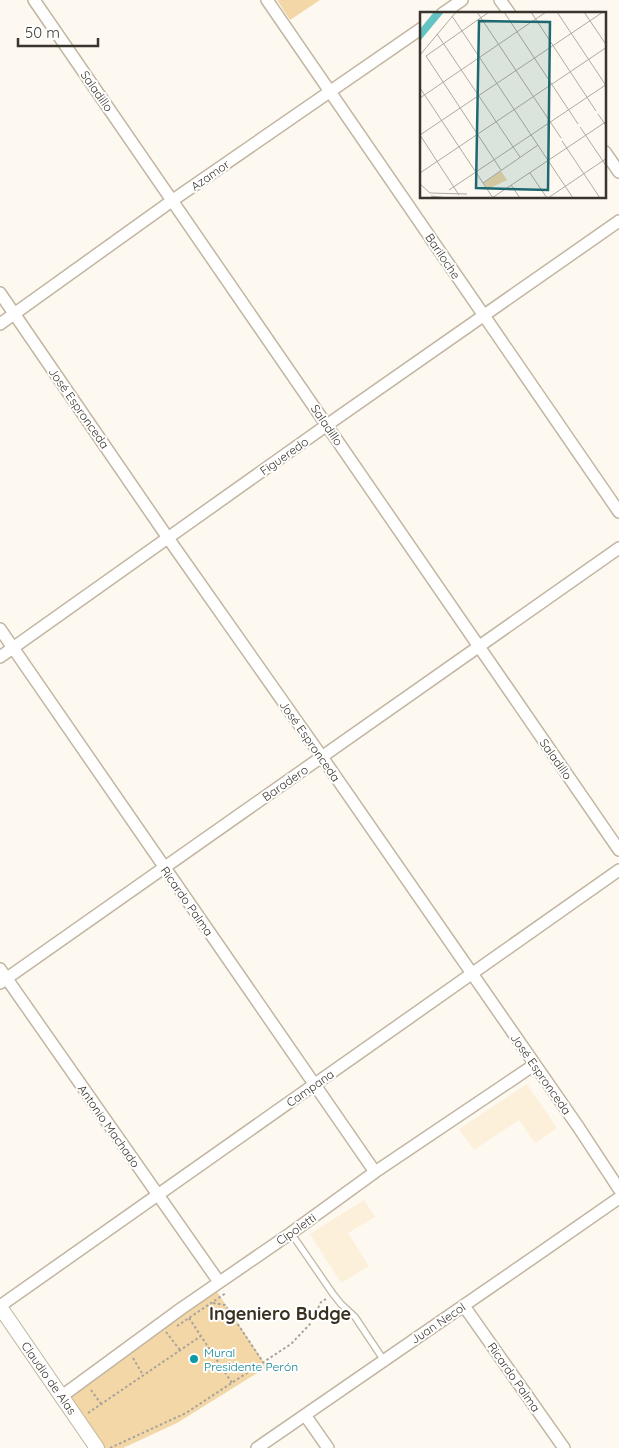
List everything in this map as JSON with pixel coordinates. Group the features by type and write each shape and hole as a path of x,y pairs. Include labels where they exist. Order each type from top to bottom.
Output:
{"street":[{"name":"Saladillo","path":"34,0 619,850"},
{"name":"Bariloche","path":"267,0 619,512"},
{"path":"445,12 462,0"},
{"path":"500,0 509,12"},
{"name":"Azamor","path":"0,324 173,200 420,29"},
{"path":"606,153 619,172"},
{"name":"Figueredo","path":"0,657 619,221"},
{"name":"José Espronceda","path":"0,293 168,538 579,1128 619,1189"},
{"name":"Baradero","path":"2,977 164,868 619,548"},
{"name":"Ricardo Palma","path":"0,629 376,1172"},
{"name":"Campana","path":"0,1306 619,870"},
{"name":"Antonio Machado","path":"2,977 219,1282"},
{"name":"Cipoletti","path":"62,1396 219,1282 376,1172 534,1065"},
{"name":"Juan Necol","path":"257,1448 619,1198"},
{"name":"Claudio de Alas","path":"0,1306 97,1448"},
{"name":"Ricardo Palma","path":"464,1306 564,1448"},
{"path":"305,1415 328,1448"}],"lane":[{"path":"291,1233 333,1294 355,1317 383,1360"}],"path":[{"path":"110,1448 186,1413 291,1344 310,1323 321,1302 333,1294"},
{"path":"212,1303 225,1305 264,1362"},
{"path":"182,1308 232,1383"},
{"path":"160,1324 180,1350"},
{"path":"78,1420 201,1336"},
{"path":"128,1348 144,1375"},
{"path":"84,1380 101,1404"}],"shaded area":[{"path":"277,0 320,0 290,20"},
{"path":"527,1084 557,1128 535,1143 519,1120 474,1150 459,1129"},
{"path":"364,1200 375,1217 348,1233 369,1266 341,1283 310,1234"},
{"path":"216,1290 267,1367 177,1423 123,1448 104,1448 68,1398"}],"place":[{"name":"Mural Presidente Perón","path":"194,1359"}],"district":[{"name":"Ingeniero Budge","path":"280,1313"}]}
